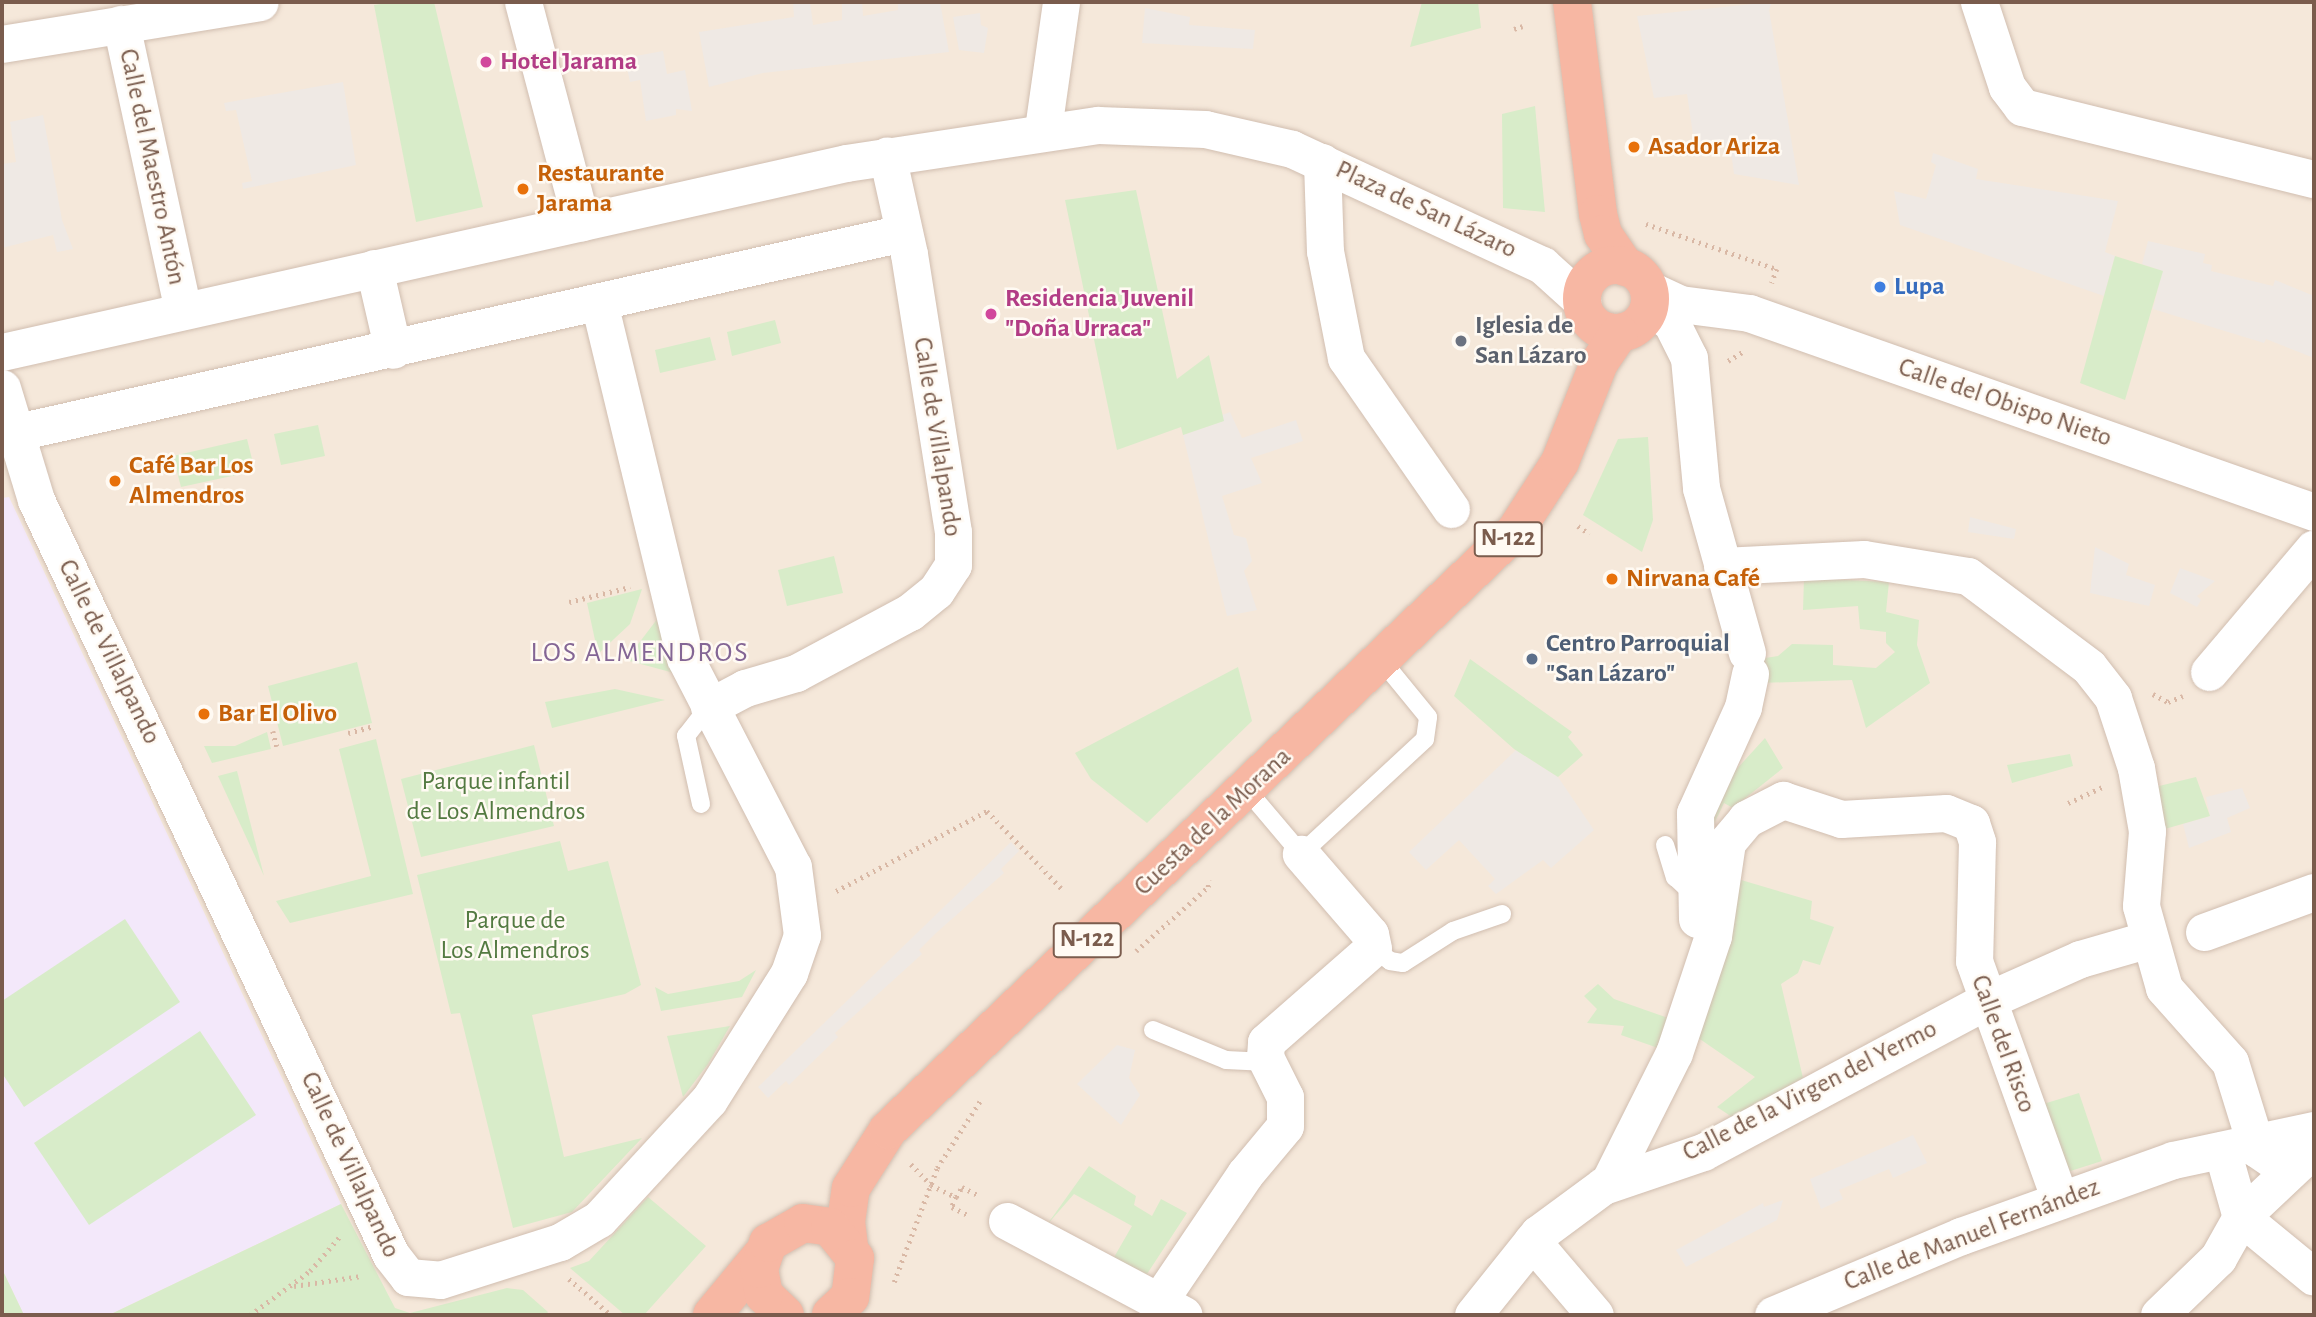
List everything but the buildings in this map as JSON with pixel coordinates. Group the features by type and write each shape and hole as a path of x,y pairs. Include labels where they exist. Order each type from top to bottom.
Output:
{"highway":[{"path":"1572,2 1598,214 1620,302"},
{"name":"Cuesta de la Morana","path":"803,1223 874,1148 1383,662 1534,507 1570,442 1620,302"},
{"name":"Cuesta de la Morana","path":"849,1246 849,1197 874,1148"},
{"path":"803,1223 830,1227 849,1246"},
{"name":"N-122","path":"716,1312 777,1233 803,1223"},
{"name":"N-122","path":"831,1315 855,1285 849,1246"},
{"name":"N-122","path":"761,1256 759,1282 779,1310"},
{"name":"N-122","path":"716,1312 742,1300 779,1310"}],"street":[{"path":"2,44 260,2"},
{"path":"523,2 581,222"},
{"path":"1043,129 1061,2"},
{"path":"1979,2 2007,86 2022,107 2314,178"},
{"name":"Calle del Maestro Antón","path":"121,24 183,310"},
{"path":"2,352 887,155 1043,129 1133,124 1205,129 1262,139 1322,162"},
{"name":"Calle de Villalpando","path":"709,707 745,688 796,673 910,612 936,591 953,565 953,532 887,155"},
{"name":"Plaza de San Lázaro","path":"1451,509 1346,358 1325,251 1322,162 1620,302"},
{"path":"13,433 393,350 902,233"},
{"path":"374,268 393,350"},
{"path":"1609,1182 1667,1073 1714,931 1696,918 1695,813 1743,707 1748,663 1701,488 1694,394 1681,337 1620,302"},
{"name":"Calle del Obispo Nieto","path":"1620,302 1749,313 2314,512"},
{"name":"Calle de Villalpando","path":"2,387 13,433 36,500 390,1255 408,1277 440,1280 560,1242 599,1219 699,1113 796,960 803,909 793,867 685,658 599,303"},
{"path":"1694,394 1702,307"},
{"path":"2209,672 2314,548"},
{"path":"1722,566 1864,559 1930,574 1968,576 2079,658 2113,698 2128,736 2146,825 2141,906 2148,939 2164,988 2232,1067 2239,1148 2241,1217 2314,1277"},
{"name":"Calle del Risco","path":"1714,931 1727,842 1746,820 1786,800 1840,819 1946,813 1971,823 1977,842 1973,957 2060,1200"},
{"path":"1007,1222 1171,1308 1245,1174 1283,1130 1286,1097 1267,1062 1269,1038 1373,947 1370,934 1301,854"},
{"path":"2204,932 2314,892"},
{"name":"Calle de la Virgen del Yermo","path":"1473,1315 1532,1241 1609,1182 1703,1152 1988,1000 2080,959 2148,939"},
{"name":"Calle de Manuel Fernández","path":"1773,1315 1839,1284 2173,1160 2314,1130"},
{"path":"2239,1148 2269,1159 2306,1156"},
{"path":"2159,1315 2215,1261 2241,1217 2306,1156"},
{"path":"1532,1241 1595,1315"}],"lane":[{"path":"1247,790 1301,854 1429,732 1425,711 1383,662"},
{"path":"701,804 686,736 709,707"},
{"path":"1665,845 1675,877 1694,895"},
{"path":"1373,947 1390,961 1403,963 1453,932 1502,914"},
{"path":"1153,1030 1226,1060 1267,1062"}],"path":[{"path":"1514,29 1523,26"},
{"path":"1578,526 1590,534"},
{"path":"569,602 665,578"},
{"path":"2149,692 2175,701 2209,672"},
{"path":"348,733 371,727"},
{"path":"273,731 277,747"},
{"path":"2068,803 2110,784"},
{"path":"803,909 987,811 1062,889"},
{"path":"1124,956 1144,947 1199,896 1209,876"},
{"path":"892,1289 931,1185 985,1092"},
{"path":"874,1148 931,1185 957,1197"},
{"path":"956,1209 957,1197 965,1189"},
{"path":"250,1315 290,1287 331,1249 364,1199"},
{"path":"564,1275 611,1315"},
{"path":"290,1287 342,1276 408,1277"}],"shaded area":[{"path":"2,2 2314,2 2314,1315 2,1315"},
{"path":"793,2 810,2 813,25 842,20 842,2 862,2 863,16 898,10 898,2 940,2 949,52 763,73 709,87 699,32 794,17"},
{"path":"1772,2 1769,10 1799,185 1734,174 1730,145 1696,155 1687,94 1654,98 1637,16"},
{"path":"1145,8 1190,17 1189,25 1255,30 1253,49 1142,43"},
{"path":"980,13 981,25 988,28 984,53 959,50 953,17"},
{"path":"663,51 667,74 685,70 692,111 676,109 676,115 646,121 640,80 630,82 625,58"},
{"path":"343,82 356,165 243,189 242,183 252,181 236,110 226,111 224,103"},
{"path":"43,115 62,220 73,249 57,252 53,235 2,248 2,164 16,162 10,122"},
{"path":"1933,153 1978,169 1976,179 2118,201 2105,252 2115,256 2104,296 1900,225 1894,191 1926,199 1936,165 1931,162"},
{"path":"2148,241 2205,254 2203,263 2212,265 2211,271 2273,286 2275,280 2314,296 2314,358 2266,339 2264,343 2153,309 2162,271 2142,264"},
{"path":"1230,412 1242,438 1296,420 1303,441 1251,458 1262,483 1222,496 1234,535 1246,538 1252,561 1244,571 1257,610 1227,616 1183,435 1223,421 1222,415"},
{"path":"9,497 341,1204 109,1315 24,1315 2,1269 2,498"},
{"path":"1970,517 2016,529 2014,539 1968,532"},
{"path":"2095,547 2129,564 2126,575 2155,585 2149,606 2090,593"},
{"path":"2180,568 2215,581 2197,596 2201,600 2197,607 2170,593"},
{"path":"1516,750 1558,777 1594,830 1551,868 1543,860 1496,894 1488,886 1495,879 1459,840 1426,870 1409,852"},
{"path":"2242,788 2250,808 2227,818 2231,832 2189,848 2183,824 2210,816 2206,797"},
{"path":"1011,842 1019,851 1001,869 1004,873 936,933 919,950 922,954 835,1033 838,1037 789,1085 786,1081 768,1098 758,1087"},
{"path":"1117,1045 1135,1050 1129,1078 1140,1095 1121,1125 1077,1084"},
{"path":"1913,1135 1927,1163 1893,1178 1889,1169 1839,1190 1843,1199 1821,1209 1810,1179"},
{"path":"1783,1200 1777,1220 1686,1267 1676,1250 1763,1203 1764,1207"}],"green space":[{"path":"434,2 483,207 416,222 374,5"},
{"path":"1422,2 1478,2 1481,28 1410,47"},
{"path":"1535,106 1545,212 1503,208 1502,114"},
{"path":"1136,190 1177,379 1209,355 1224,421 1183,435 1181,427 1117,450 1065,200"},
{"path":"2115,256 2163,271 2125,400 2080,383"},
{"path":"775,320 781,343 732,356 727,332"},
{"path":"710,337 716,360 660,373 655,350"},
{"path":"318,425 325,456 281,465 274,434"},
{"path":"1648,437 1653,520 1642,552 1583,515 1618,439"},
{"path":"247,439 255,471 181,487 173,456"},
{"path":"834,556 843,593 787,606 778,570"},
{"path":"1804,578 1889,582 1886,612 1919,620 1917,645 1930,683 1866,728 1852,680 1761,683 1759,659 1778,656 1792,644 1833,645 1833,665 1876,668 1895,652 1886,643 1886,632 1860,629 1858,606 1803,610"},
{"path":"642,589 630,624 598,654 587,603"},
{"path":"658,618 674,673 626,660"},
{"path":"1470,659 1572,732 1568,737 1583,755 1558,777 1514,749 1454,696"},
{"path":"357,662 372,723 283,746 268,686"},
{"path":"1238,667 1252,721 1147,823 1091,779 1075,753"},
{"path":"615,689 665,700 552,728 545,702"},
{"path":"267,732 271,749 212,763 204,746 235,746"},
{"path":"1765,738 1783,768 1733,808 1724,803 1712,828 1713,812 1733,773"},
{"path":"376,739 413,894 290,923 276,901 371,876 339,749"},
{"name":"Parque infantil de Los Almendros","path":"534,745 554,826 421,857 401,779"},
{"path":"2070,754 2073,766 2012,783 2007,765"},
{"path":"237,771 264,876 218,776"},
{"path":"2196,777 2210,816 2158,831 2151,788"},
{"name":"Parque de Los Almendros","path":"560,841 568,871 608,861 641,985 625,994 532,1015 564,1157 642,1138 572,1212 513,1228 460,1013 451,1014 417,875"},
{"path":"1731,877 1812,901 1810,919 1834,927 1820,965 1803,960 1798,973 1781,984 1803,1078 1732,1117 1717,1107 1755,1077 1694,1035"},
{"path":"125,919 180,1002 24,1107 2,1073 2,1001"},
{"path":"756,970 742,997 661,1011 655,987 668,994 739,981"},
{"path":"1598,984 1614,999 1671,1019 1661,1049 1621,1035 1624,1026 1587,1023 1597,1009 1584,996"},
{"path":"730,1026 708,1064 683,1097 667,1036"},
{"path":"200,1031 256,1115 89,1225 34,1143"},
{"path":"2079,1093 2102,1161 2058,1175 2037,1106"},
{"path":"1089,1166 1136,1196 1134,1205 1152,1216 1161,1199 1187,1213 1147,1274 1113,1259 1132,1226 1074,1194 1046,1226"},
{"path":"648,1197 706,1246 644,1315 625,1315 570,1268 589,1261"},
{"path":"341,1204 395,1308 410,1313 507,1288 523,1290 548,1312 546,1315 109,1315"},
{"path":"2,1269 24,1315 2,1315"}],"place":[{"name":"Hotel Jarama","path":"486,62"},
{"name":"Asador Ariza","path":"1634,147"},
{"name":"Restaurante Jarama","path":"523,189"},
{"name":"Lupa","path":"1880,287"},
{"name":"Residencia Juvenil \"Doña Urraca\"","path":"991,314"},
{"name":"Iglesia de San Lázaro","path":"1461,341"},
{"name":"Café Bar Los Almendros","path":"115,481"},
{"name":"Nirvana Café","path":"1612,579"},
{"name":"Centro Parroquial \"San Lázaro\"","path":"1532,659"},
{"name":"Bar El Olivo","path":"204,714"}],"district":[{"name":"LOS ALMENDROS","path":"640,653"}]}
